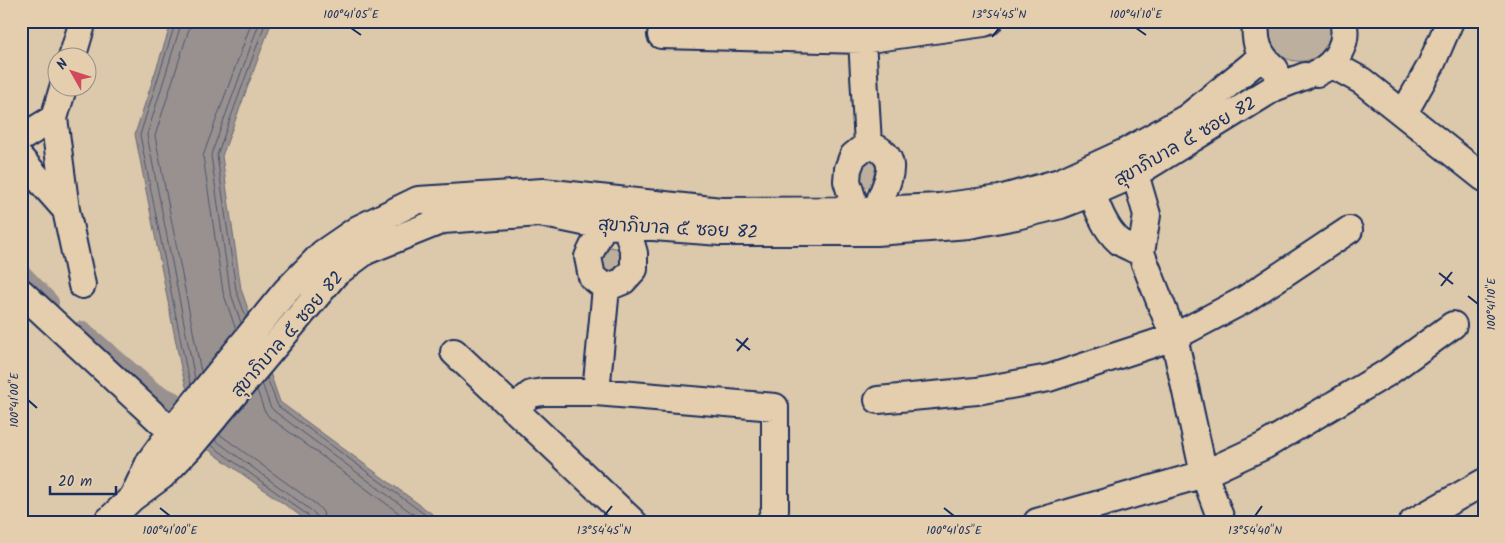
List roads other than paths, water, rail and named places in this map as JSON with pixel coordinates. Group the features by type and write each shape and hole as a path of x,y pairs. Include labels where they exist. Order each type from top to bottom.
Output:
{"street":[{"path":"75,48 83,21"},
{"path":"661,35 702,29 862,40 989,21"},
{"path":"1256,21 1255,34 1258,49 1266,62 1290,76 1304,76"},
{"path":"1343,21 1344,39 1340,53 1331,64 1362,81 1484,178"},
{"path":"1404,114 1431,65 1450,21"},
{"path":"862,40 868,144"},
{"name":"สุขาภิบาล ๕ ซอย 82","path":"1130,163 1263,56"},
{"name":"สุขาภิบาล ๕ ซอย 82","path":"179,435 303,311 335,274 366,251 444,220 540,213 721,211 866,221 939,207 1000,199 1060,182 1088,182 1130,163 1274,88 1318,72 1331,64"},
{"path":"60,98 54,118 66,210 82,285"},
{"path":"21,138 54,118"},
{"path":"866,221 847,181 848,169 853,156 868,144"},
{"path":"866,221 888,183 890,171 889,161 884,153 868,144"},
{"path":"21,159 66,210"},
{"path":"1130,163 1147,214 1141,253 1174,337 1204,474 1222,522"},
{"path":"1088,182 1109,228 1120,242 1141,253"},
{"name":"สุขาภิบาล ๕ ซอย 82","path":"107,522 132,498 162,476 179,435 286,291 323,253 358,229 418,200 543,192 616,213"},
{"path":"606,288 592,277 588,257 616,213"},
{"path":"606,288 624,281 634,269 634,253 616,213"},
{"path":"878,400 977,390 1049,378 1174,337 1244,300 1349,230"},
{"path":"596,392 606,288"},
{"path":"21,292 179,435"},
{"path":"1037,522 1204,474 1264,446 1387,373 1453,326"},
{"path":"454,352 633,522"},
{"path":"513,408 531,394 544,392 596,392 775,407 775,510 770,522"},
{"path":"1413,522 1484,482"}],"water":[{"path":"172,21 272,21 222,156 241,289 280,402 443,522 309,522 202,445 181,368 135,134"}],"waterway":[{"path":"21,275 48,303"},
{"path":"82,332 153,393 204,418"}]}
